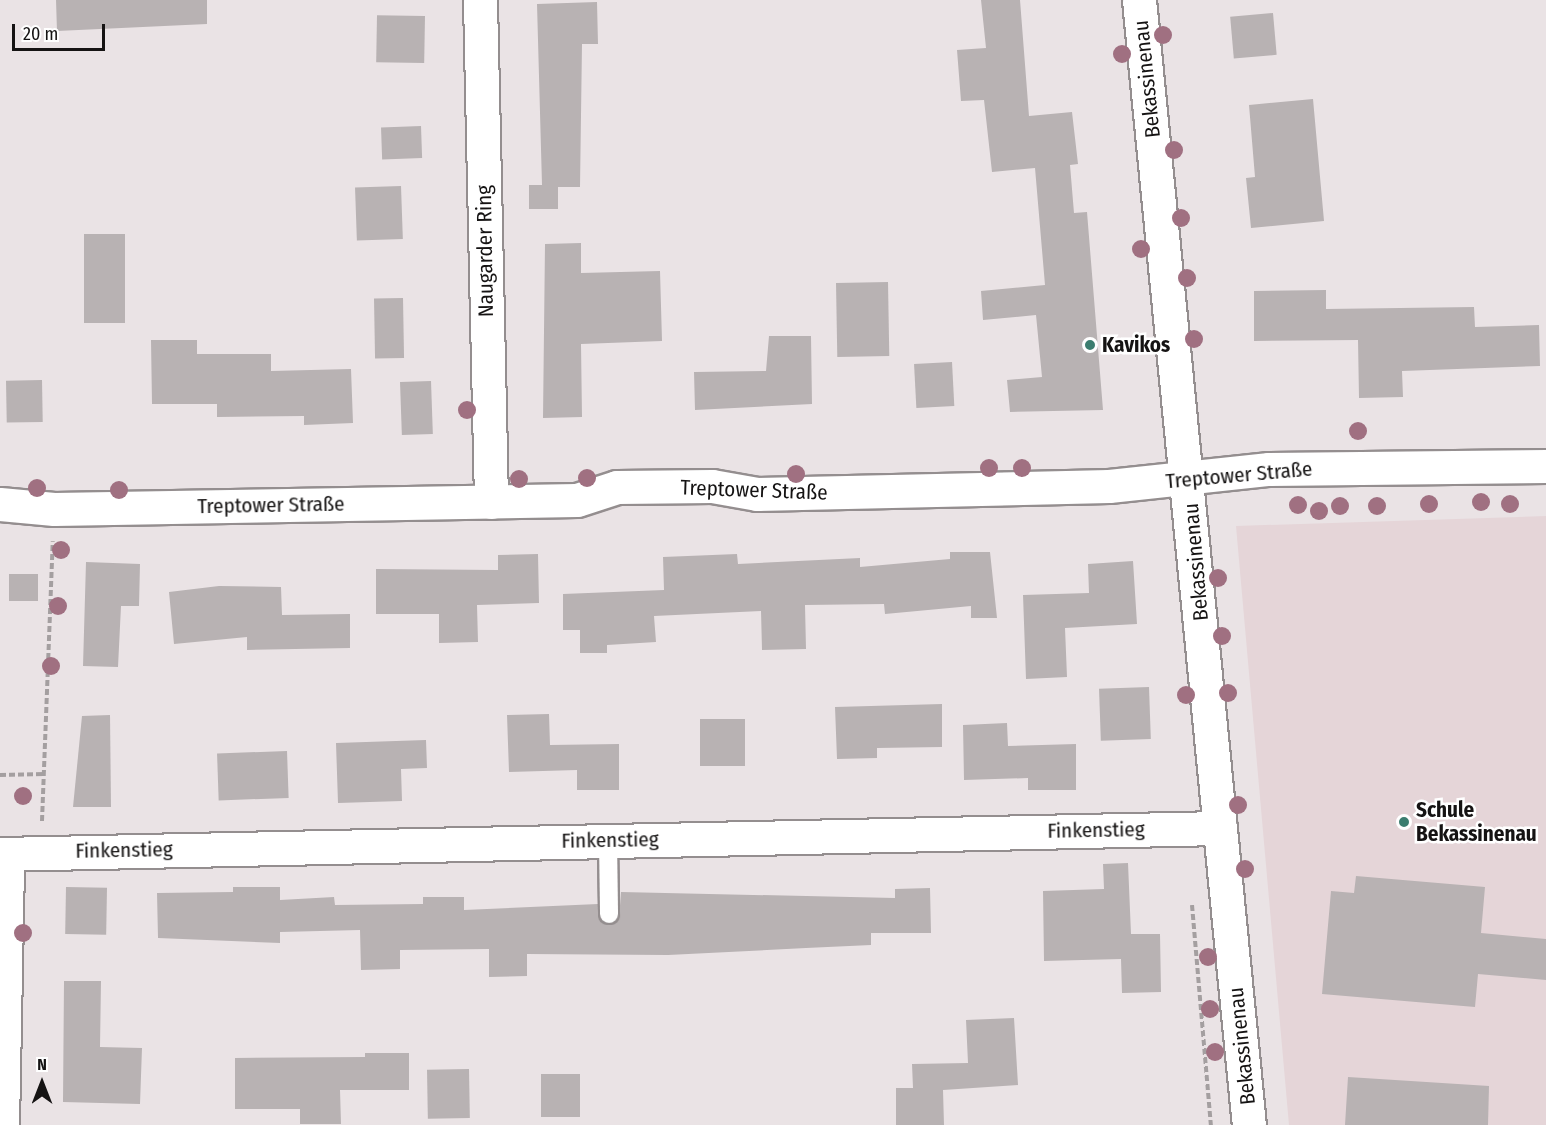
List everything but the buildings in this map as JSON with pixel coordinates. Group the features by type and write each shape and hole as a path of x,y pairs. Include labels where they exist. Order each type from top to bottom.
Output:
{"street":[{"name":"Naugarder Ring","path":"480,0 491,502"},
{"name":"Bekassinenau","path":"1139,0 1188,479 1249,1125"},
{"name":"Treptower Straße","path":"0,504 54,509 577,500 617,488 712,486 757,494 1188,479 1269,469 1546,466"},
{"name":"Finkenstieg","path":"4,854 1220,828"},
{"path":"2,1125 4,854"}],"lane":[{"path":"608,840 609,914"}],"path":[{"path":"40,852 45,774 54,509"},
{"path":"0,776 45,774"}],"shaded area":[{"name":"Schule Bekassinenau","path":"1546,516 1546,1125 1289,1125 1236,526"}],"place":[{"name":"Kavikos","path":"1090,345"},
{"name":"Schule Bekassinenau","path":"1404,822"}]}
